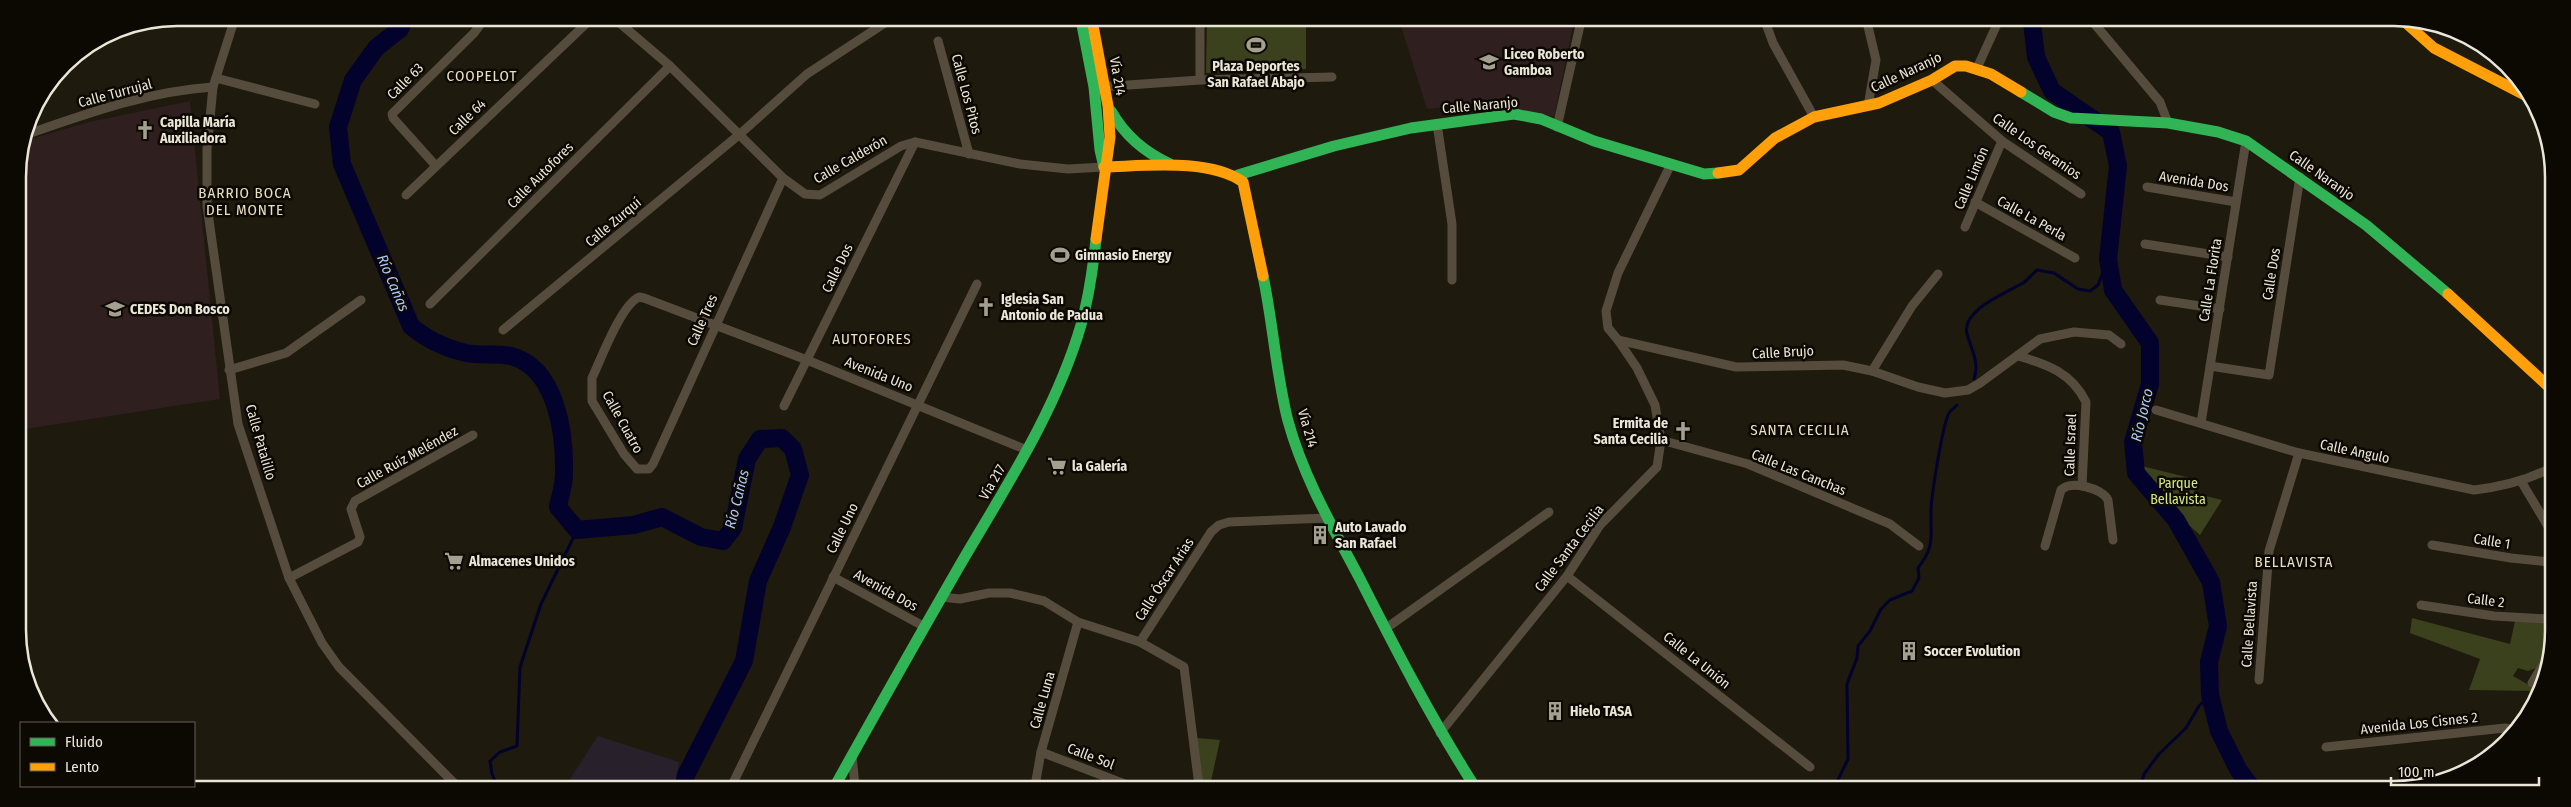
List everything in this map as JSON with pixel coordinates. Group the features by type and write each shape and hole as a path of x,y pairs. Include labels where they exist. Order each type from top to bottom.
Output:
{"main road":[{"name":"Vía 214","path":"1083,27 1100,87 1108,106 1109,150 1104,167"},
{"name":"Vía 214","path":"1093,27 1100,87 1100,150 1104,167"},
{"path":"2411,28 2434,48 2518,91"},
{"name":"Calle Naranjo","path":"1238,175 1334,146 1437,124 1514,114 1541,119 1594,141 1704,174 1740,170 1775,138 1814,117 1868,106 1932,80 1955,66 1977,68 2054,112 2071,118 2168,123 2218,132 2246,141 2366,225 2412,262 2545,384"},
{"path":"1108,106 1129,139 1149,155 1175,167"},
{"path":"1104,167 1217,169 1238,175"},
{"name":"Vía 217","path":"838,781 924,627 1027,450 1063,376 1081,325 1097,241 1104,167"},
{"name":"Vía 214","path":"1238,175 1246,190 1288,420 1300,457 1328,518 1440,733 1470,780"}],"street":[{"path":"1557,127 1580,26"},
{"path":"1767,26 1773,43 1814,117"},
{"path":"1868,26 1876,60 1868,106"},
{"path":"1977,68 1996,26"},
{"path":"2096,26 2160,102 2168,123"},
{"name":"Calle Patalillo","path":"232,27 213,87 207,149 207,206 238,424 290,578 322,643 339,667 452,781"},
{"name":"Calle 63","path":"436,166 393,118 392,114 479,27"},
{"name":"Calle 64","path":"406,195 582,27"},
{"name":"Calle Calderón","path":"624,27 670,66 783,178 805,194 820,195 901,146 915,142"},
{"name":"Calle Zurquí","path":"503,330 740,134 807,74 879,27"},
{"path":"1200,27 1200,80"},
{"name":"Calle Los Pitos","path":"938,41 969,154"},
{"name":"Calle Autofores","path":"430,304 670,66"},
{"path":"1100,87 1200,80 1332,77"},
{"path":"216,78 315,104"},
{"name":"Calle Los Geranios","path":"1932,80 2002,141 2081,194"},
{"name":"Calle Turrujal","path":"33,132 91,112 185,89 213,87"},
{"path":"1437,124 1452,224 1452,280"},
{"name":"Calle Limón","path":"1965,226 2002,141"},
{"name":"Calle La Florita","path":"2201,423 2246,141"},
{"path":"915,142 929,143 969,154 1020,164 1068,169 1104,167"},
{"name":"Calle Dos","path":"784,406 915,142"},
{"path":"1618,340 1608,328 1606,312 1618,273 1671,164"},
{"name":"Calle Dos","path":"2210,366 2269,375 2300,177"},
{"name":"Calle Tres","path":"644,470 649,469 653,464 714,326 783,178"},
{"name":"Avenida Dos","path":"2147,187 2236,202"},
{"name":"Calle La Perla","path":"1975,202 2075,258"},
{"path":"2145,244 2228,257"},
{"path":"1872,371 1912,306 1938,274"},
{"name":"Calle Uno","path":"734,781 977,284"},
{"name":"Avenida Uno","path":"634,299 644,298 807,360 1027,450"},
{"name":"Calle Cuatro","path":"634,299 619,322 592,378 590,387 592,401 630,464 644,470"},
{"path":"229,370 286,354 360,300"},
{"path":"2160,300 2220,308"},
{"name":"Calle Brujo","path":"1618,340 1736,367 1811,364 1843,365 1872,371 1936,392 1958,391 1980,383 2040,339 2074,332 2109,335 2118,339 2121,344"},
{"name":"Calle Santa Cecilia","path":"1440,733 1567,576 1600,525 1654,470 1659,457 1661,440 1653,398 1637,368 1618,340"},
{"name":"Calle Israel","path":"2018,356 2055,368 2072,380 2086,402 2082,486"},
{"name":"Calle Angulo","path":"2156,410 2299,453 2474,490 2496,488 2545,472"},
{"name":"Calle Ruíz Meléndez","path":"290,578 358,542 360,538 350,509 355,501 473,436"},
{"name":"Calle Las Canchas","path":"1661,440 1748,464 1890,524 1919,546"},
{"name":"Calle Bellavista","path":"2259,680 2269,551 2299,453"},
{"path":"2521,481 2545,521"},
{"path":"2046,546 2060,490 2064,487 2082,486 2107,496 2113,540"},
{"path":"1386,629 1549,512"},
{"name":"Calle Óscar Arias","path":"942,597 960,600 989,593 1010,593 1044,601 1078,622 1140,642 1211,532 1219,525 1228,522 1328,518"},
{"name":"Calle 1","path":"2432,545 2545,562"},
{"name":"Calle La Unión","path":"1567,576 1810,767"},
{"name":"Avenida Dos","path":"833,577 924,627"},
{"name":"Calle 2","path":"2421,605 2494,616 2545,619"},
{"name":"Calle Luna","path":"1036,781 1041,752 1078,622"},
{"path":"1140,642 1184,667 1198,781"},
{"path":"2532,683 2540,670"},
{"name":"Avenida Los Cisnes 2","path":"2326,747 2430,734 2508,728"},
{"name":"Calle Sol","path":"1041,752 1116,781"},
{"path":"852,756 854,781"}],"shaded area":[{"name":"Liceo Roberto Gamboa","path":"1401,26 1573,26 1554,117 1479,104 1427,109"},
{"name":"CEDES Don Bosco","path":"190,101 220,399 26,429 27,167 31,139 89,122"},
{"path":"598,736 679,762 676,781 569,781"}],"green space":[{"name":"Plaza Deportes San Rafael Abajo","path":"1306,26 1306,69 1206,73 1207,27"},
{"name":"Parque Bellavista","path":"2142,466 2198,480 2194,493 2222,500 2200,535 2173,511 2142,474"},
{"path":"2412,618 2510,644 2515,621 2545,623 2542,659 2536,668 2528,671 2518,668 2513,676 2533,687 2532,691 2469,690 2480,659 2410,633"},
{"path":"1197,738 1220,740 1211,781 1201,781"}],"waterway":[{"name":"Río Jorco","path":"2032,26 2036,57 2052,91 2111,132 2118,166 2108,259 2113,290 2150,343 2150,384 2133,442 2136,473 2176,520 2211,582 2218,626 2209,662 2210,695 2219,731 2239,771 2246,780"},
{"name":"Río Cañas","path":"401,27 376,48 353,80 338,127 342,164 411,326 430,339 451,349 471,354 511,356 527,363 539,374 548,388 555,405 563,441 564,478 558,507 577,530 634,525 662,517 701,537 723,541 733,528 747,459 760,439 782,438 793,449 800,475 782,527 758,581 744,661 686,775 685,781"},
{"path":"1974,379 1976,368 1973,350 1967,334 1967,325 1971,317 1978,310 1986,303 2023,283 2037,270 2054,273 2078,289 2090,291 2098,285 2108,259"},
{"path":"1838,780 1848,759 1847,684 1857,658 1858,646 1870,631 1881,609 1890,600 1912,591 1919,578 1918,568 1929,549 1931,507 1937,462 1946,420 1949,413 1957,405"},
{"path":"495,781 490,761 500,752 517,746 520,667 541,604 577,530"},
{"path":"2142,780 2144,774 2159,754 2186,728 2199,706 2210,695"}],"traffic: fast":[{"path":"1082,27 1094,87 1100,150 1104,167"},
{"path":"2021,92 2054,112 2071,118 2168,123 2218,132 2246,141 2366,225 2448,294"},
{"path":"1111,111 1129,136 1144,149 1170,164"},
{"path":"1238,175 1334,146 1411,128 1514,114 1541,119 1594,141 1704,174 1718,173"},
{"path":"838,781 1044,418 1058,388 1081,325 1096,239"},
{"path":"1263,276 1277,367 1288,421 1310,482 1429,710 1471,780"}],"traffic: slow":[{"path":"1093,27 1108,106 1110,137 1096,239"},
{"path":"2411,28 2434,48 2518,91"},
{"path":"1718,173 1739,170 1775,138 1814,117 1879,103 1932,80 1955,66 1966,66 1991,74 2021,92"},
{"path":"1104,167 1195,166 1229,174 1243,182 1263,276"},
{"path":"2448,294 2545,383"}],"place":[{"name":"Plaza Deportes San Rafael Abajo","path":"1256,45"},
{"name":"Liceo Roberto Gamboa","path":"1489,62"},
{"name":"Capilla María Auxiliadora","path":"145,130"},
{"name":"Gimnasio Energy","path":"1060,255"},
{"name":"Iglesia San Antonio de Padua","path":"986,307"},
{"name":"CEDES Don Bosco","path":"115,309"},
{"name":"Ermita de Santa Cecilia","path":"1683,431"},
{"name":"la Galería","path":"1057,466"},
{"name":"Auto Lavado San Rafael","path":"1320,535"},
{"name":"Almacenes Unidos","path":"454,561"},
{"name":"Soccer Evolution","path":"1909,651"},
{"name":"Hielo TASA","path":"1555,711"}],"district":[{"name":"COOPELOT","path":"482,76"},
{"name":"BARRIO BOCA DEL MONTE","path":"245,202"},
{"name":"AUTOFORES","path":"872,339"},
{"name":"SANTA CECILIA","path":"1800,430"},
{"name":"BELLAVISTA","path":"2294,562"}]}
